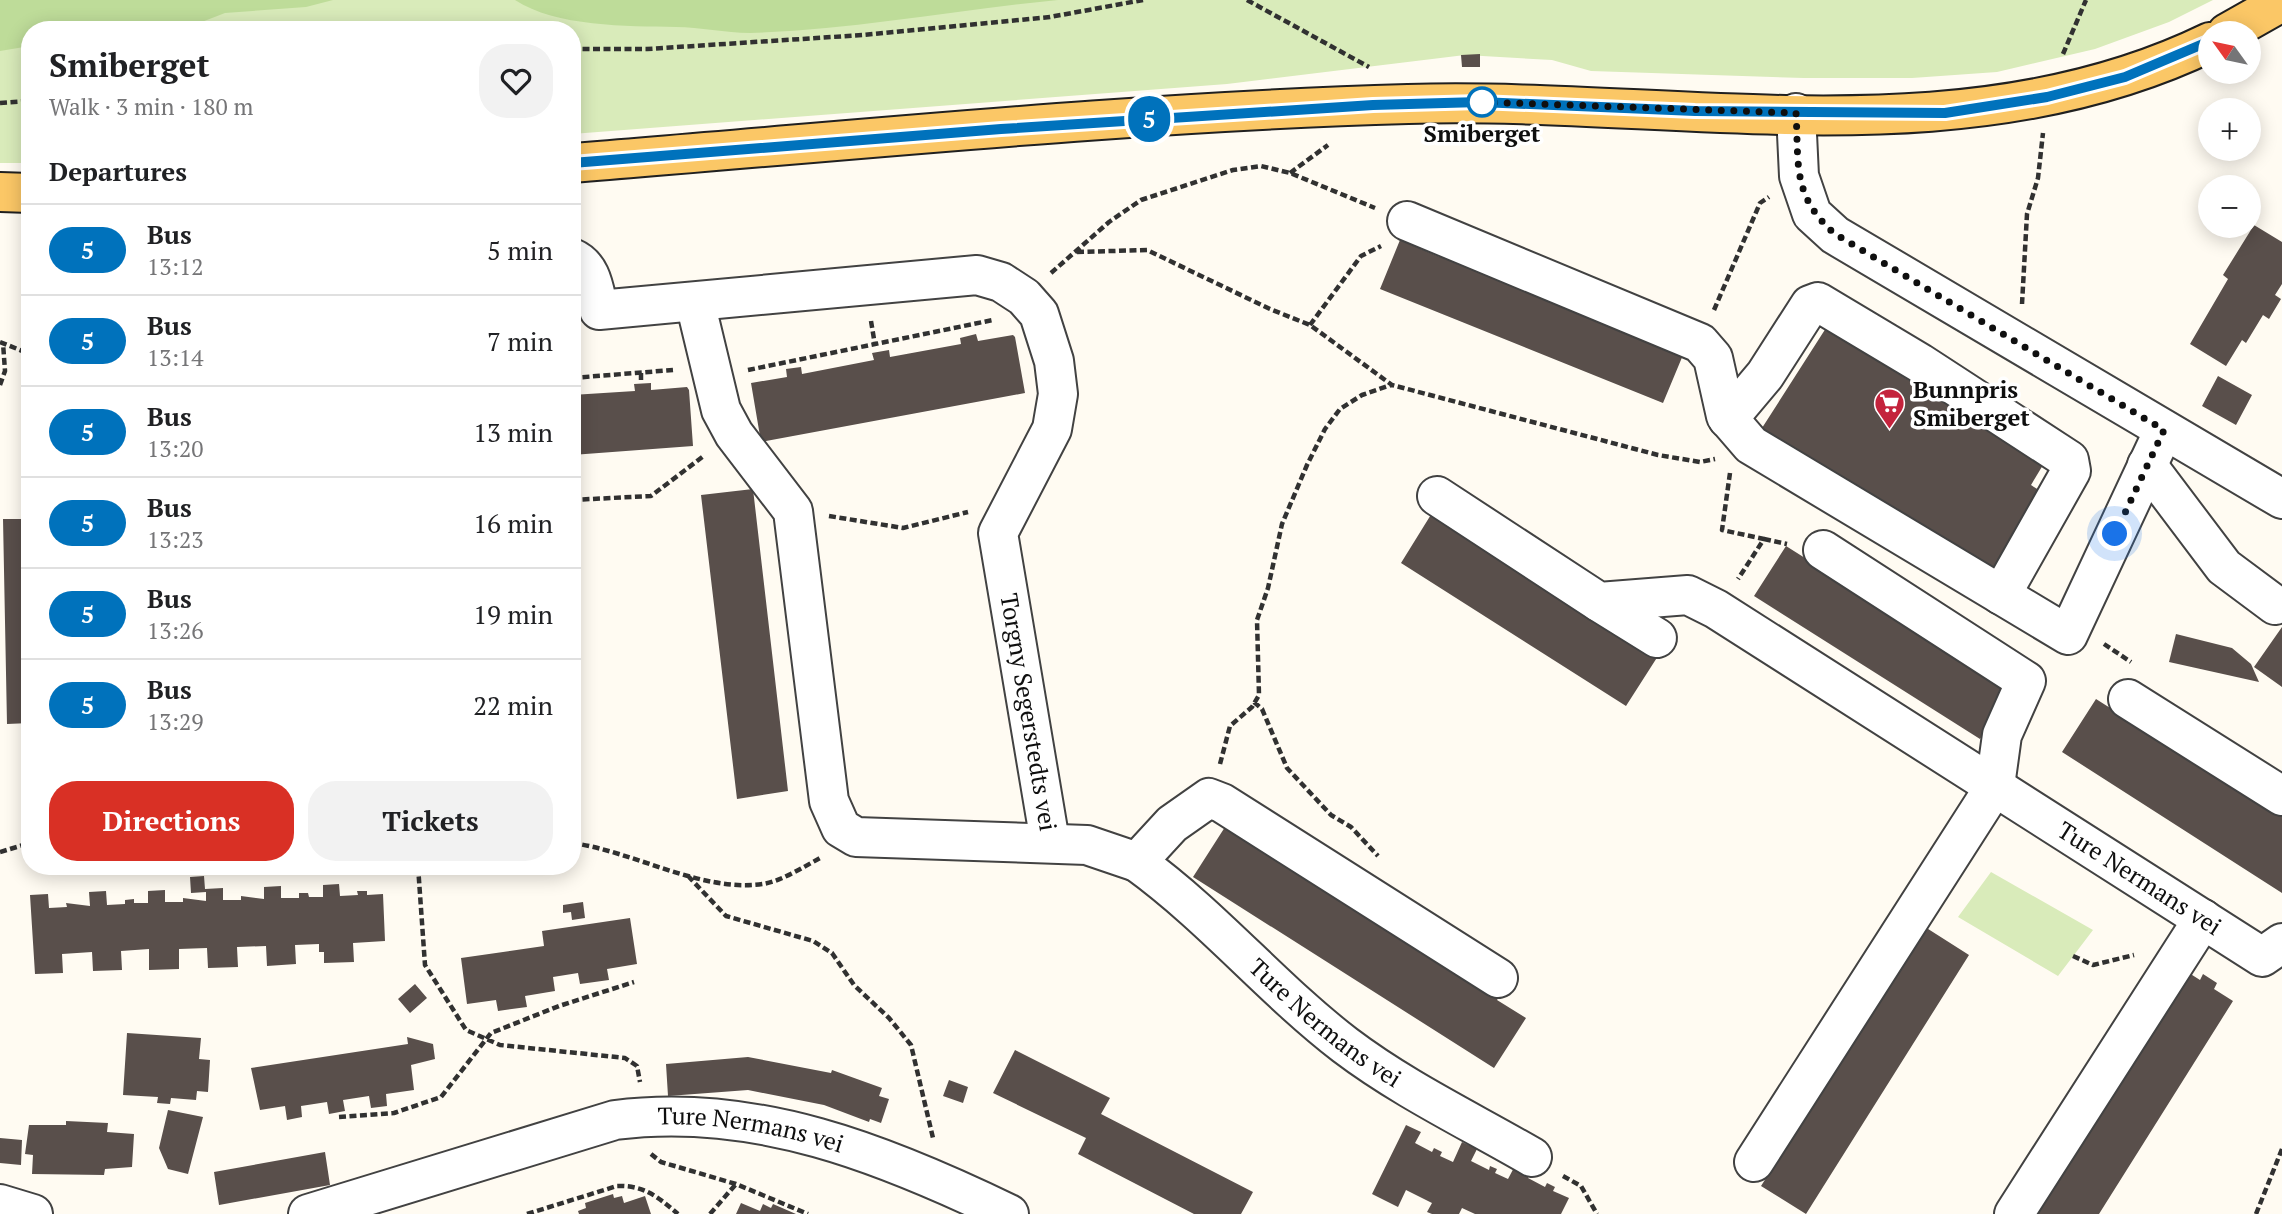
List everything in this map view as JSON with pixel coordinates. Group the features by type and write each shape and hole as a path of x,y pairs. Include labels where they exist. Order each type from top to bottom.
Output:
{"main road":[{"path":"2248,21 2282,2"},
{"path":"581,162 1014,128 1373,105 1480,102 1796,113 1945,113 2047,97 2125,77 2198,46"},
{"path":"0,192 21,193"}],"street":[{"path":"1796,113 1799,176 1812,214 1835,234 2282,499"},
{"path":"1407,221 1700,343 1713,358 1737,440 2068,635 2164,430"},
{"name":"Torgny Segerstedts vei","path":"581,262 590,274 586,311 977,275 1001,282 1024,297 1039,314 1054,361 1058,394 1052,429 998,533 1049,842 856,836"},
{"path":"695,302 721,410 734,434 793,511 829,801 841,828 856,836"},
{"path":"1737,440 1765,375 1810,305 1818,302 2022,428 2068,460 2071,471 2001,595"},
{"path":"2147,465 2224,567 2275,605"},
{"path":"1437,496 1657,638"},
{"path":"1755,1162 1995,786 2002,735 2026,681 1824,550"},
{"name":"Ture Nermans vei","path":"1600,602 1688,595 1716,609 2203,919 2275,957"},
{"path":"2128,699 2282,796"},
{"path":"1049,842 1087,845 1138,862 1172,824 1209,798 1222,803 1498,978"},
{"name":"Ture Nermans vei","path":"1138,862 1211,920 1297,1005 1347,1046 1393,1077 1532,1157"},
{"path":"2014,1214 2203,919"},
{"name":"Ture Nermans vei","path":"308,1214 558,1136 615,1120 645,1116 723,1118 776,1126 838,1143 922,1174 1009,1214"},
{"path":"0,1204 33,1214"}],"path":[{"path":"581,49 647,49 936,28 1050,18 1143,0"},
{"path":"2008,338 2022,317 2026,214 2038,178 2047,97 2071,30 2086,0"},
{"path":"0,103 21,102"},
{"path":"581,377 711,367 742,371 791,365 991,322 1024,297 1109,222 1142,200 1233,170 1261,166 1290,173 1407,221 1395,238 1361,256 1310,325"},
{"path":"1716,303 1760,203"},
{"path":"1075,252 1147,250 1270,309 1310,325 1392,385 1658,456 1700,462 1737,440"},
{"path":"967,327 968,336"},
{"path":"1,342 21,350"},
{"path":"0,385 5,371 1,342"},
{"path":"879,344 880,352"},
{"path":"641,373 641,383"},
{"path":"1209,798 1230,726 1259,695 1257,620 1268,588 1282,524 1307,464 1325,429 1340,409 1362,395 1392,385"},
{"path":"581,500 651,496 734,434"},
{"path":"1737,440 1721,530 1764,539 1740,576"},
{"path":"793,511 903,528 1013,502"},
{"path":"1254,702 1262,709 1287,768 1331,815 1356,831 1381,859"},
{"path":"581,846 688,876 764,884 835,851 856,836"},
{"path":"0,852 21,846"},
{"path":"419,875 425,965 466,1030 483,1040"},
{"path":"688,876 726,916 823,946 911,1045 936,1149 922,1174"},
{"path":"2073,956 2093,965 2145,952 2176,961"},
{"path":"339,1117 394,1113 441,1097 491,1033 559,1006 634,982"},
{"name":"Ture Nermans vei","path":"483,1040 500,1045 625,1058 637,1066 645,1116"},
{"path":"645,1116 644,1148 661,1162 736,1184 808,1214"},
{"path":"2256,1214 2282,1149"},
{"path":"1532,1157 1581,1186 1597,1214"},
{"path":"710,1214 736,1184"},
{"path":"527,1214 617,1186 647,1189 678,1214"}],"green space":[{"path":"0,0 2213,0 2169,22 2095,49 1997,72 1912,78 1804,78 1591,71 1552,60 1465,55 1227,84 581,133 581,21 21,21 21,163 0,163"},
{"path":"0,0 333,0 306,7 225,13 204,21 21,21 21,48 0,51"},
{"path":"515,0 1058,0 866,24 750,33 592,23 532,9"},
{"path":"1991,872 2093,930 2058,976 1958,917"}],"building":[{"path":"1480,54 1480,67 1462,67 1461,55"},
{"path":"2261,229 2282,242 2282,284 2275,295 2281,299 2269,319 2263,315 2246,343 2242,340 2226,366 2190,344 2228,279 2223,275 2246,238 2261,238"},
{"path":"1400,240 1440,257 1443,250 1458,256 1455,263 1535,295 1537,288 1683,355 1663,403 1380,289"},
{"path":"1826,328 2043,465 2031,485 2042,492 1994,569 1979,565 1762,428"},
{"path":"976,334 978,341 1013,335 1015,337 1025,393 761,442 751,383 787,377 786,369 801,367 802,374 874,360 872,353 889,350 890,357 961,344 960,338"},
{"path":"2218,376 2252,395 2236,425 2202,406"},
{"path":"651,383 651,390 687,387 693,446 581,454 581,394 635,391 634,384"},
{"path":"753,489 788,791 737,799 701,495"},
{"path":"1432,513 1658,656 1626,706 1401,563"},
{"path":"3,519 21,519 21,723 7,724"},
{"path":"1786,546 2012,689 1980,739 1754,596"},
{"path":"2282,627 2282,687 2254,667"},
{"path":"2176,634 2232,648 2251,664 2259,682 2169,662"},
{"path":"2096,699 2282,817 2282,893 2062,752"},
{"path":"1225,827 1501,994 1497,1000 1526,1018 1494,1068 1193,877"},
{"path":"204,876 205,889 223,888 223,900 241,900 241,896 264,899 264,887 281,886 281,898 299,898 299,893 308,893 309,897 323,897 323,885 339,884 340,896 358,895 357,891 367,891 367,895 383,894 385,941 353,943 354,962 324,963 324,952 319,952 319,944 295,945 296,964 267,966 266,946 237,947 238,967 208,968 207,948 179,949 179,969 149,970 149,949 121,951 122,970 93,971 92,952 62,954 63,973 35,974 30,895 48,894 49,908 67,907 66,903 90,906 89,892 106,891 107,905 125,904 125,900 134,899 134,903 148,903 148,891 165,890 165,902 183,902 183,898 206,901 206,892 191,893 190,877"},
{"path":"583,902 585,918 572,920 571,912 563,913 563,905"},
{"path":"630,918 637,964 607,969 609,980 580,984 578,973 553,977 555,991 525,996 527,1007 498,1011 496,1000 467,1004 461,958 544,946 542,931"},
{"path":"1925,927 1969,955 1806,1214 1761,1186"},
{"path":"2189,973 2200,980 2203,974 2217,983 2214,989 2233,1001 2099,1214 2037,1214"},
{"path":"415,984 427,998 410,1013 398,999"},
{"path":"127,1033 201,1038 199,1059 210,1060 208,1092 197,1091 196,1100 171,1098 170,1104 157,1103 158,1097 123,1095"},
{"path":"407,1037 433,1044 435,1059 411,1065 414,1090 386,1094 387,1106 371,1108 369,1096 343,1100 345,1111 329,1114 327,1102 301,1106 302,1117 287,1120 285,1106 260,1110 251,1068 408,1044"},
{"path":"1015,1050 1110,1098 1101,1114 1253,1192 1241,1214 1194,1214 1078,1154 1086,1138 993,1093"},
{"path":"748,1057 831,1073 832,1070 882,1088 879,1096 889,1099 881,1123 870,1119 869,1122 824,1105 748,1090 668,1096 666,1064"},
{"path":"949,1080 968,1087 963,1103 943,1096"},
{"path":"168,1110 203,1117 188,1174 168,1169 159,1148"},
{"path":"66,1121 108,1123 107,1132 134,1134 132,1167 105,1169 104,1175 32,1174 33,1155 25,1154 29,1125 66,1125"},
{"path":"1406,1125 1421,1132 1415,1143 1432,1152 1434,1148 1442,1152 1440,1156 1453,1162 1462,1142 1477,1149 1471,1161 1489,1170 1490,1166 1497,1169 1495,1173 1508,1179 1518,1160 1533,1168 1528,1178 1545,1187 1547,1183 1555,1187 1553,1191 1569,1198 1561,1214 1475,1214 1462,1208 1459,1214 1432,1214 1427,1212 1432,1203 1406,1190 1398,1207 1372,1194"},
{"path":"0,1138 22,1140 21,1165 0,1163"},
{"path":"325,1152 330,1185 219,1205 214,1172"},
{"path":"613,1194 614,1198 622,1196 624,1203 645,1196 651,1214 579,1214 578,1211 586,1208 585,1203"},
{"path":"741,1203 760,1211 763,1204 771,1208 773,1204 796,1214 736,1214"}],"bus line":[{"name":"5","path":"581,162 1001,129 1373,105 1480,102 1695,111 1945,113 2047,97 2125,77 2198,47"}],"place":[{"name":"Smiberget","path":"1482,102"},
{"name":"Bunnpris Smiberget","path":"1890,431"}],"route":[{"path":"1482,102 1796,113 1799,176 1812,214 1835,234 2164,430 2115,534"}]}
